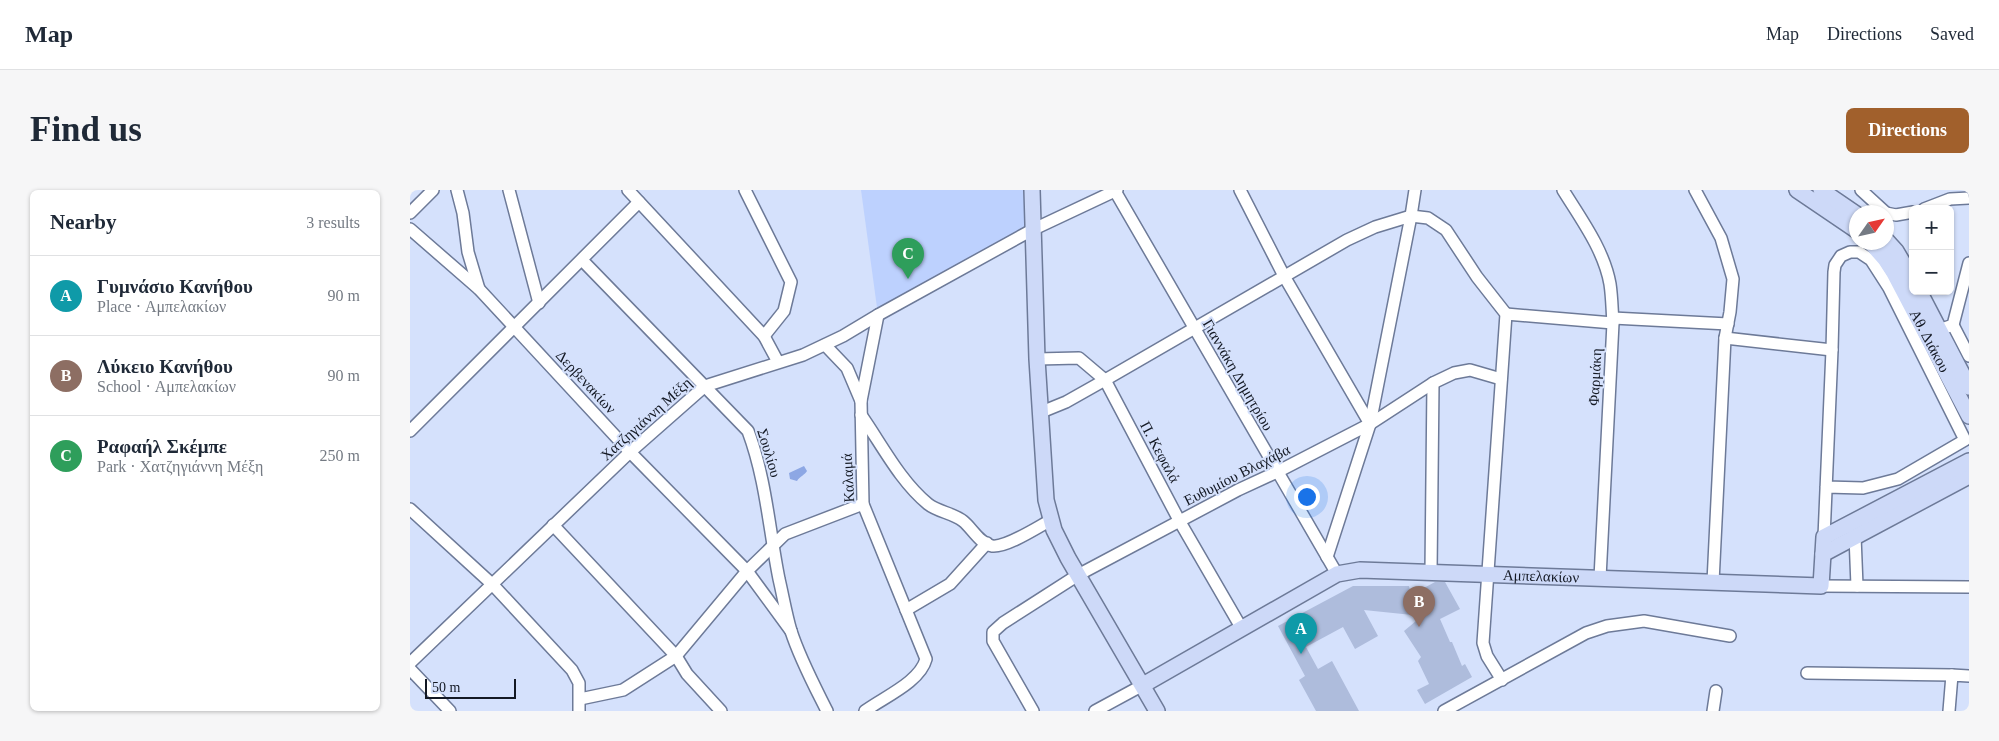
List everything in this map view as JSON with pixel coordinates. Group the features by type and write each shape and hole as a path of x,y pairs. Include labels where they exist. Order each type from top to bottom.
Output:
{"street":[{"path":"410,213 433,190"},
{"path":"457,190 463,213 468,252 479,289"},
{"path":"509,190 539,302"},
{"path":"628,190 764,336 778,362"},
{"path":"745,190 791,282 784,311 764,336"},
{"path":"1032,190 1039,413 1046,500 1054,530 1157,711"},
{"path":"1240,190 1284,276 1370,424"},
{"path":"1327,557 1370,424 1415,190"},
{"name":"Φαρμάκη","path":"1562,190 1580,217 1602,258 1610,284 1613,321 1600,578"},
{"path":"1695,190 1721,238 1733,279 1725,338 1713,582"},
{"path":"1797,190 1849,225"},
{"path":"1821,190 1849,209"},
{"path":"1861,190 1877,205"},
{"name":"Χατζηγιάννη Μέξη","path":"410,664 630,452 705,386 803,355 825,345 1032,230 1116,191"},
{"name":"Γιαννάκη Δημητρίου","path":"1116,191 1336,574"},
{"path":"1934,205 1950,199 1969,198"},
{"path":"410,431 639,202"},
{"path":"1894,215 1909,213"},
{"path":"1039,413 1066,402 1347,240 1375,227 1411,216 1428,218 1446,230 1472,271 1506,314 1486,574 1483,643 1487,656 1502,680"},
{"name":"Δερβενακίων","path":"410,229 479,289 630,452 747,572 791,631"},
{"path":"1894,249 1909,273"},
{"name":"Αθ. Διάκου","path":"1877,250 1894,273 1969,416"},
{"path":"1821,586 1832,350 1832,292 1835,265 1845,254 1859,252 1871,260 1889,288 1965,440 1898,479 1863,488 1826,487"},
{"name":"Σουλίου","path":"582,260 748,431 756,452 766,495 773,546 791,631 826,711"},
{"path":"1969,263 1946,327 1969,356"},
{"name":"Αθ. Διάκου","path":"1922,295 1946,327 1968,381"},
{"path":"1506,314 1613,321 1728,324"},
{"name":"Καλαμά","path":"871,709 914,678 924,668 926,658 863,504 861,400 878,315"},
{"path":"1725,338 1832,350"},
{"path":"825,345 847,368 861,400"},
{"name":"Π. Κεφαλά","path":"1037,359 1078,358 1105,380 1180,522 1242,629"},
{"name":"Ευθυμίου Βλαχάβα","path":"1033,711 994,640 993,632 1003,623 1078,575 1238,490 1370,424 1433,383 1454,373 1470,370 1501,379"},
{"path":"1431,572 1433,383"},
{"path":"861,415 904,480 918,495 930,506 962,521 980,540 991,546 1001,545 1051,520"},
{"path":"1824,537 1969,461"},
{"path":"1823,554 1969,476"},
{"path":"580,698 624,690 676,656 747,572 785,534 863,504"},
{"path":"410,509 493,585 572,670 579,682 579,711"},
{"path":"553,525 676,656 687,674 721,711"},
{"path":"1856,536 1857,586"},
{"path":"906,610 950,584 987,543"},
{"name":"Αμπελακίων","path":"1143,685 1336,574 1360,570 1821,586 1969,587"},
{"path":"1444,711 1586,633 1607,626 1644,621 1730,636"},
{"path":"410,669 450,711"},
{"path":"1807,673 1969,676"},
{"path":"1949,711 1952,675"},
{"path":"1095,711 1143,685"},
{"path":"1713,711 1716,691"}],"shaded area":[{"path":"861,190 1032,190 1032,230 878,315"},
{"path":"804,466 807,471 805,474 797,481 790,479 789,473"}],"building":[{"path":"1435,582 1445,582 1460,609 1440,619 1462,666 1465,664 1472,677 1425,704 1417,690 1429,684 1418,661 1421,657 1404,631 1422,616 1364,610 1378,636 1355,649 1343,627 1306,647 1318,669 1332,661 1359,711 1316,711 1299,680 1305,676 1278,626 1353,586 1409,586 1411,595"}],"place":[{"name":"Ραφαήλ Σκέμπε","path":"908,279"},
{"name":"Λύκειο Κανήθου","path":"1419,627"},
{"name":"Γυμνάσιο Κανήθου","path":"1301,654"}]}
